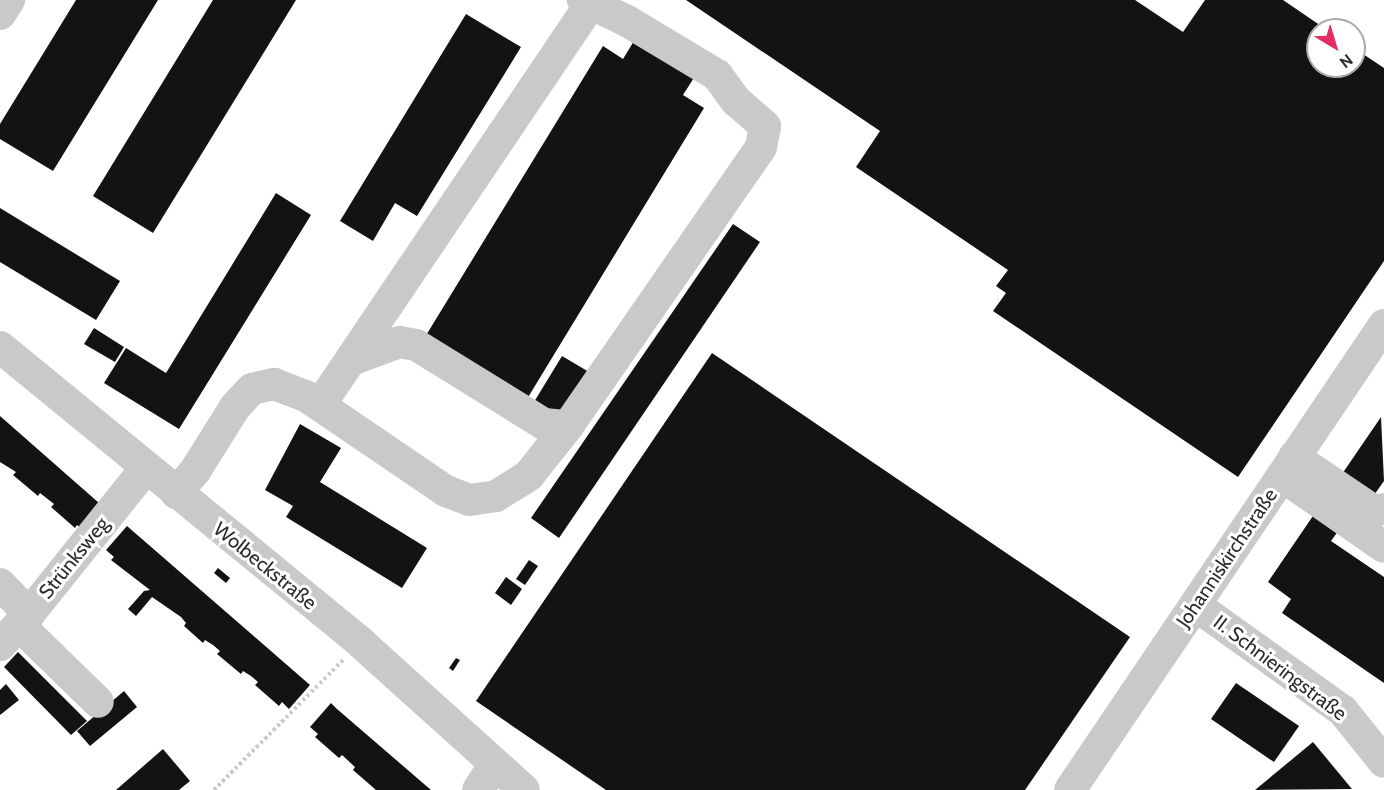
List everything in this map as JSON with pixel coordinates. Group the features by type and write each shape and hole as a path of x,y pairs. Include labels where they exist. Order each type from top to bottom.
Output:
{"street":[{"path":"0,14 9,0"},
{"path":"176,493 252,389 274,384 320,405 446,491 469,500 496,496 529,475 568,426 761,147 765,126 736,101 717,75 587,2 320,405"},
{"name":"Johanniskirchstraße","path":"1070,790 1384,326"},
{"path":"351,360 400,342 417,345 544,424 568,426"},
{"name":"Wolbeckstraße","path":"0,347 145,469 361,643 524,790"},
{"path":"1288,466 1374,511 1384,509"},
{"path":"1288,466 1384,547"},
{"name":"Strünksweg","path":"16,628 145,469"},
{"name":"Strünksweg","path":"0,584 16,628"},
{"name":"II. Schnieringstraße","path":"1195,605 1343,711 1384,762"},
{"path":"16,628 98,702"},
{"path":"478,790 495,764"}],"path":[{"path":"214,790 361,643"}],"building":[{"path":"76,0 158,0 53,171 0,139 0,124"},
{"path":"213,0 296,0 153,233 93,196"},
{"path":"686,0 1135,0 1183,32 1205,0 1283,0 1309,18 1306,18 1306,78 1366,78 1366,56 1384,68 1384,261 1238,477 993,311 1006,293 996,286 1008,270 856,167 880,131"},
{"path":"466,14 521,47 417,216 395,203 373,241 340,221"},
{"path":"637,36 697,73 683,95 704,108 527,399 425,337 603,46 623,59"},
{"path":"276,193 311,215 179,429 104,383 126,348 166,373"},
{"path":"0,208 120,281 96,320 0,262"},
{"path":"733,224 760,242 559,538 531,518"},
{"path":"94,328 124,347 115,362 84,344"},
{"path":"712,353 1130,637 1025,790 606,790 476,701"},
{"path":"562,356 589,372 561,418 534,402"},
{"path":"0,416 99,503 85,532 77,525 75,528 51,507 54,504 40,493 38,496 13,475 16,472 0,462"},
{"path":"1381,417 1384,481 1372,498 1340,477"},
{"path":"300,424 341,448 320,482 427,548 402,588 286,517 293,506 265,490"},
{"path":"1317,510 1341,527 1331,541 1384,577 1384,683 1282,613 1291,599 1268,582"},
{"path":"127,526 310,685 289,709 282,702 279,706 255,685 258,682 243,671 241,674 217,654 220,651 213,645 205,640 203,643 184,626 186,623 181,617 152,597 136,616 128,609 144,591 150,590 111,560 114,557 106,550"},
{"path":"529,560 538,566 525,585 516,579"},
{"path":"218,568 230,578 226,583 214,573"},
{"path":"506,577 522,589 511,605 495,593"},
{"path":"18,652 87,721 71,735 4,667"},
{"path":"456,658 460,660 453,671 449,668"},
{"path":"1236,683 1299,726 1274,762 1211,719"},
{"path":"6,684 19,700 0,715 0,690"},
{"path":"124,691 137,707 90,746 77,731"},
{"path":"331,703 431,790 376,790 353,770 355,767 342,755 339,758 315,737 318,734 310,727"},
{"path":"1313,742 1352,789 1255,790"},
{"path":"163,749 190,781 179,790 116,790"}]}
